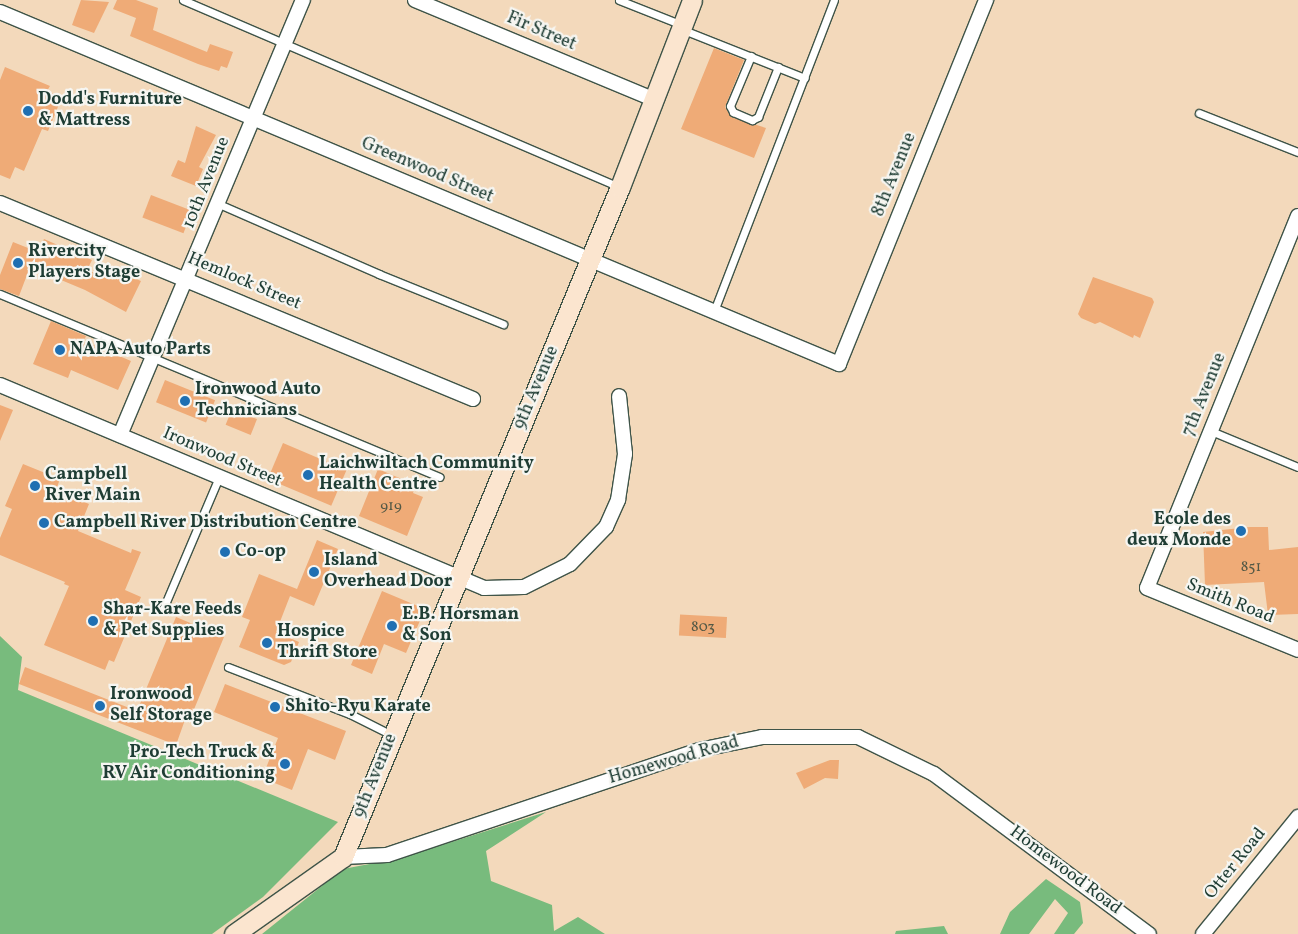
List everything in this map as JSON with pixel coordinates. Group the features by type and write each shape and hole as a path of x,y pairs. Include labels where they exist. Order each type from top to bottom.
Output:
{"main road":[{"name":"9th Avenue","path":"343,857 458,576 591,260 692,0"},
{"path":"234,934 343,857"}],"street":[{"name":"10th Avenue","path":"120,435 188,279 303,0"},
{"name":"Fir Street","path":"415,0 653,99"},
{"name":"8th Avenue","path":"839,364 986,0"},
{"name":"Greenwood Street","path":"0,12 839,364"},
{"name":"Hemlock Street","path":"0,203 188,279 474,399"},
{"name":"7th Avenue","path":"1147,588 1298,216"},
{"name":"Ironwood Street","path":"0,385 484,588 524,588 570,564 606,527 618,500 626,454 619,396"},
{"name":"Smith Road","path":"1147,588 1298,650"},
{"name":"Homewood Road","path":"343,857 387,855 699,750 762,737 858,737 934,774 1149,934"},
{"name":"Otter Road","path":"1203,934 1298,817"}],"lane":[{"path":"183,0 286,42 340,69 620,187"},
{"path":"619,0 805,78"},
{"path":"714,312 834,0"},
{"path":"750,56 730,106 733,112 752,120 758,116 778,67"},
{"path":"1199,113 1298,152"},
{"path":"219,204 379,274 503,324"},
{"path":"0,294 439,477"},
{"path":"1211,431 1298,467"},
{"path":"163,609 219,476"},
{"path":"228,667 350,714 392,735"}],"green space":[{"path":"0,636 22,657 18,690 338,822 263,897 212,934 0,934"},
{"path":"546,812 486,851 491,881 552,905 554,931 578,917 605,934 262,934 343,869 401,858"},
{"path":"1046,879 1080,902 1083,923 1074,934 1054,934 1068,913 1055,899 1029,934 1000,934 1010,912"},
{"path":"944,926 948,934 895,934 896,931"}],"building":[{"path":"81,0 109,2 94,33 72,25"},
{"path":"117,0 136,0 158,8 153,30 207,52 210,44 233,52 227,68 221,66 219,71 130,36 136,18 113,9"},
{"path":"714,48 744,60 725,107 731,117 766,128 754,158 681,129"},
{"name":"Dodd's Furniture & Mattress","path":"5,67 50,86 47,91 62,97 48,131 42,129 24,171 15,167 10,179 0,175 0,80"},
{"path":"196,126 216,135 199,167 203,169 196,186 171,176 178,160 185,163"},
{"path":"151,195 192,211 183,233 142,217"},
{"path":"44,239 92,260 87,270 113,280 117,271 141,281 126,312 85,290 30,267 19,296 0,289 0,275 13,242 38,252"},
{"path":"1093,277 1152,298 1154,302 1140,338 1134,335 1133,338 1100,322 1095,324 1081,318 1078,314"},
{"path":"51,321 86,336 84,341 131,361 118,390 71,370 68,378 33,364"},
{"name":"Ironwood Auto Technicians","path":"165,380 215,400 206,422 156,402"},
{"path":"0,405 13,410 0,441"},
{"path":"232,409 257,419 251,435 226,425"},
{"name":"Laichwiltach Community Health Centre","path":"283,443 347,470 331,506 268,479"},
{"path":"23,464 60,479 56,490 89,504 78,531 131,553 132,549 141,552 125,590 141,597 114,662 109,660 105,670 44,645 69,586 64,584 65,582 0,555 0,538 12,509 5,506"},
{"path":"378,469 416,485 413,493 423,497 407,536 359,516"},
{"path":"1268,527 1269,550 1298,547 1298,614 1268,615 1264,582 1205,585 1203,532"},
{"path":"317,540 338,549 314,606 290,596 276,632 299,642 291,662 284,665 239,647 250,620 242,617 259,574 297,589"},
{"name":"E.B. Horsman & Son","path":"382,591 425,609 406,653 384,644 372,674 351,665"},
{"path":"680,615 727,617 726,638 679,636"},
{"path":"176,617 224,637 190,719 186,717 176,745 19,684 25,667 137,711"},
{"path":"225,684 346,731 335,760 308,749 292,790 262,778 278,738 214,712"},
{"path":"830,760 839,760 838,779 825,778 804,789 796,773"}],"place":[{"name":"Dodd's Furniture & Mattress","path":"28,111"},
{"name":"Rivercity Players Stage","path":"18,263"},
{"name":"NAPA Auto Parts","path":"60,350"},
{"name":"Ironwood Auto Technicians","path":"185,401"},
{"name":"Laichwiltach Community Health Centre","path":"308,475"},
{"name":"Campbell River Main","path":"35,486"},
{"name":"Campbell River Distribution Centre","path":"44,523"},
{"name":"Ecole des deux Monde","path":"1241,531"},
{"name":"Co-op","path":"225,552"},
{"name":"Island Overhead Door","path":"314,572"},
{"name":"Shar-Kare Feeds & Pet Supplies","path":"93,621"},
{"name":"E.B. Horsman & Son","path":"392,626"},
{"name":"Hospice Thrift Store","path":"267,643"},
{"name":"Ironwood Self Storage","path":"100,706"},
{"name":"Shito-Ryu Karate","path":"275,707"},
{"name":"Pro-Tech Truck & RV Air Conditioning","path":"285,764"}]}
